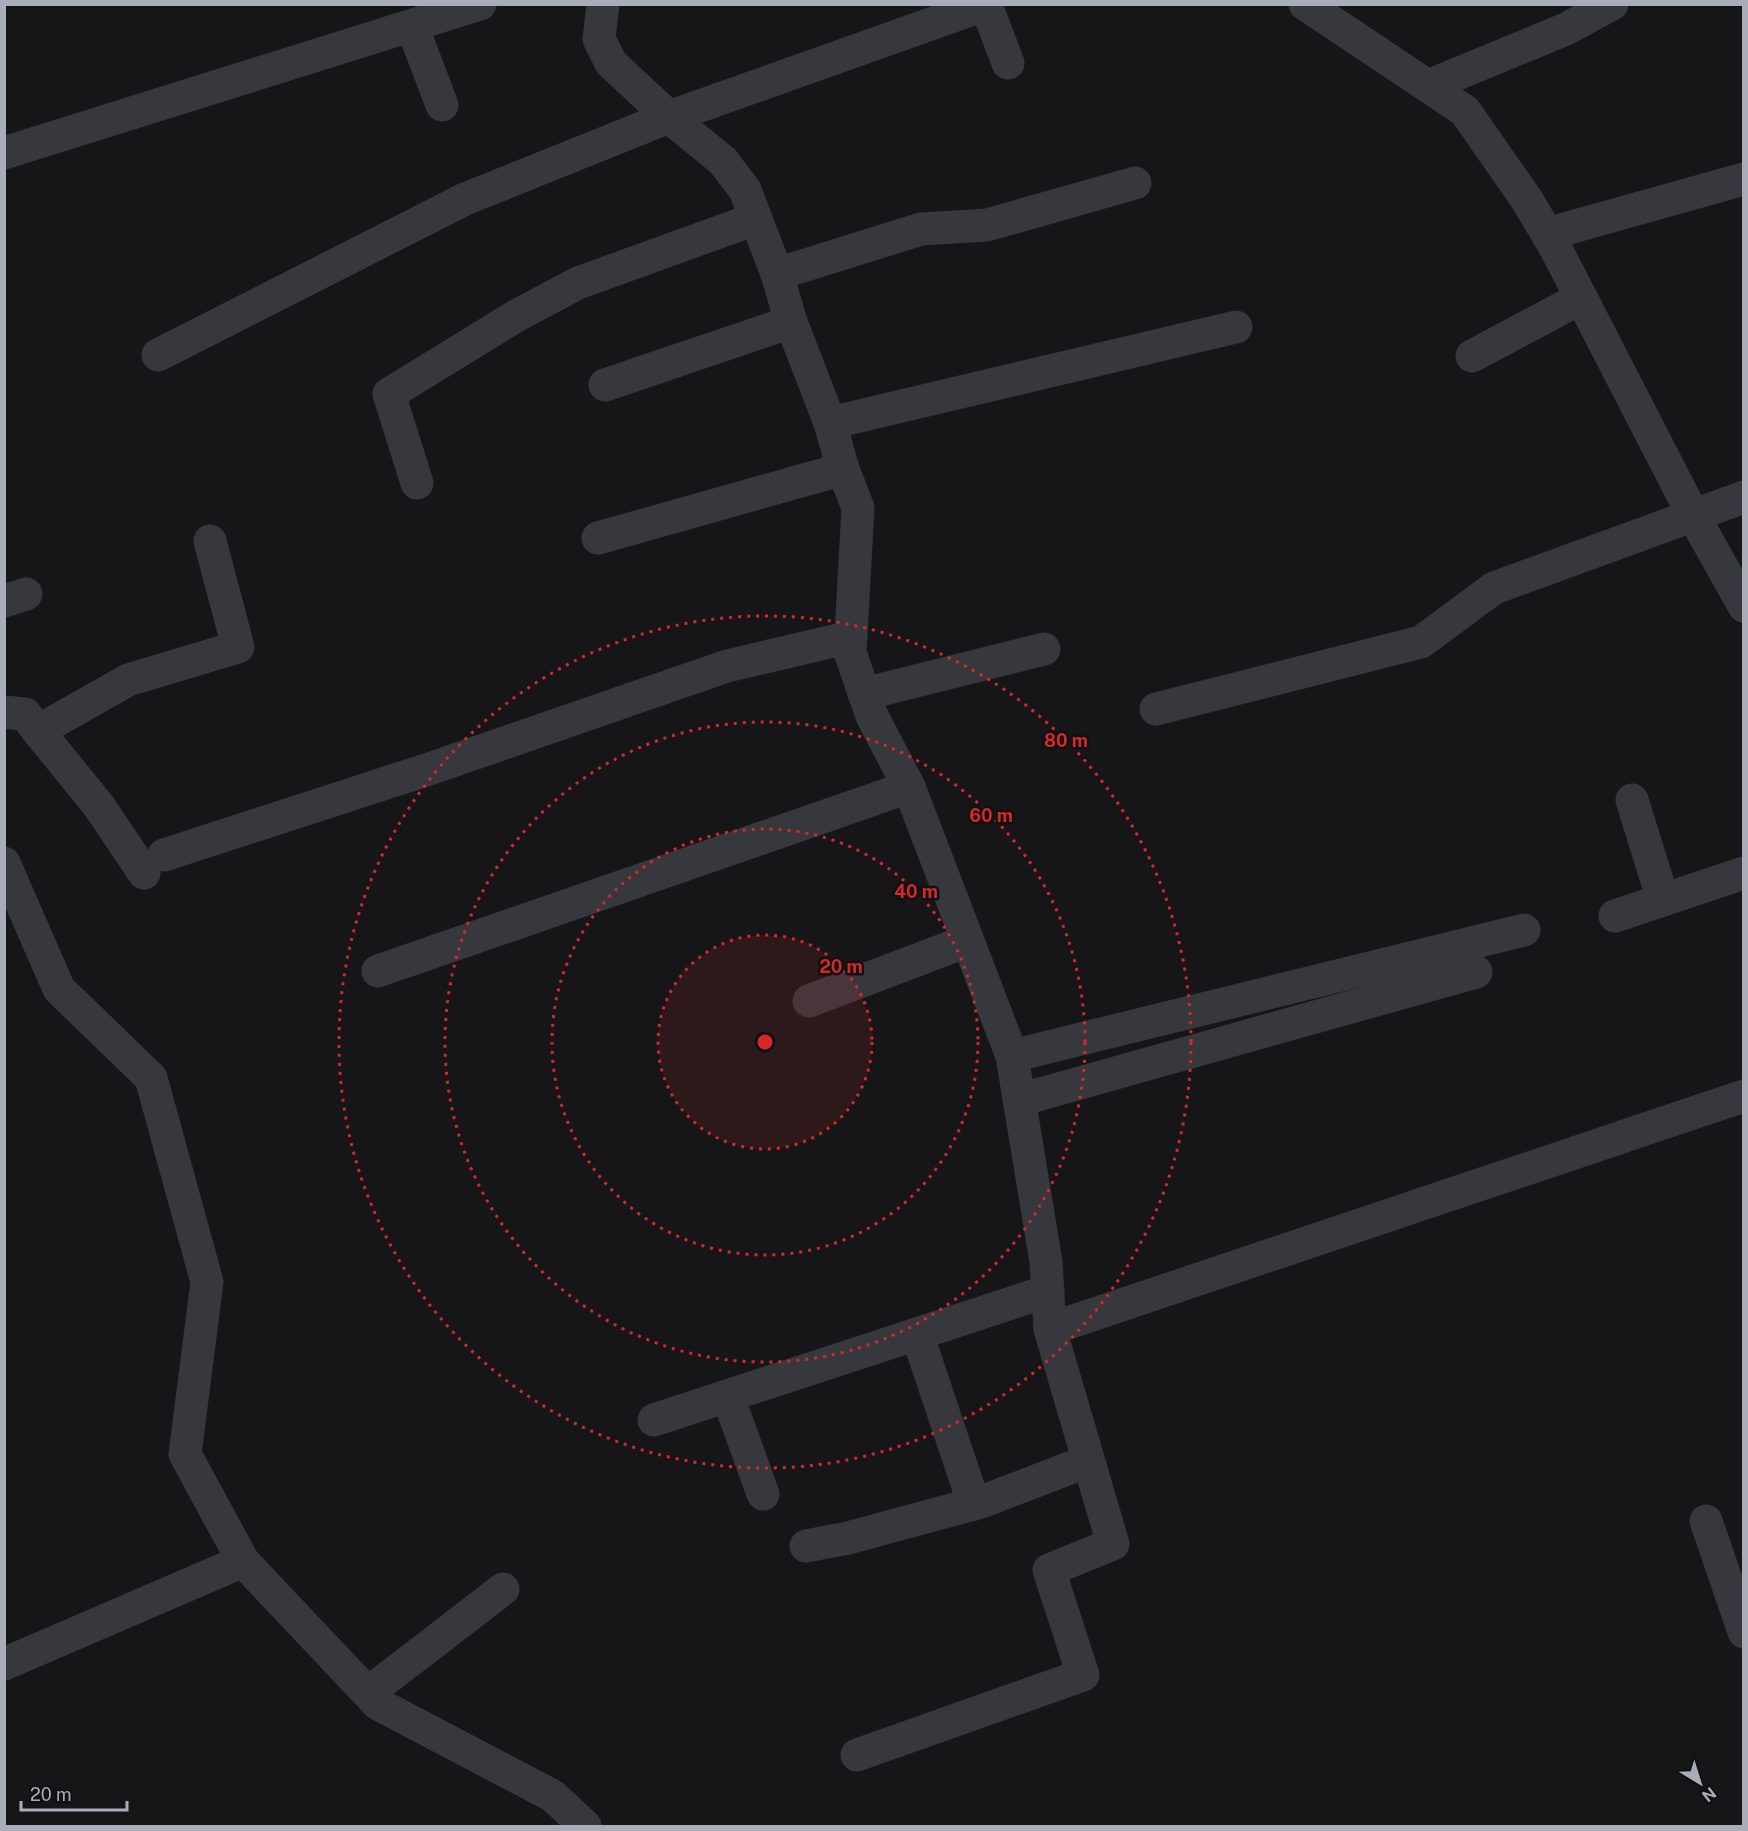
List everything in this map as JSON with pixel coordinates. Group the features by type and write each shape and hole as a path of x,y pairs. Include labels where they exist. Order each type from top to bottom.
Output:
{"street":[{"path":"4,153 480,4"},
{"path":"603,4 599,39 611,63 669,117 723,161 745,190 777,274 791,322 831,423 843,469 858,508 850,652 872,716 909,787 1012,1056 1046,1262 1050,1329 1113,1544 1049,1570 1083,1675 857,1755"},
{"path":"1305,4 1466,111 1548,234 1693,515 1743,606"},
{"path":"1428,86 1566,29 1612,4"},
{"path":"158,355 465,199 669,117 987,5 1008,63"},
{"path":"412,26 442,105"},
{"path":"1548,234 1743,179"},
{"path":"777,274 921,229 987,225 1135,183"},
{"path":"417,483 389,394 516,316 578,283 755,219"},
{"path":"1472,356 1581,298"},
{"path":"604,385 791,322"},
{"path":"831,423 1236,327"},
{"path":"598,538 843,469"},
{"path":"1156,709 1421,642 1494,588 1743,497"},
{"path":"38,731 128,680 238,647 210,541"},
{"path":"4,712 26,714 99,806 154,864 727,666 851,637"},
{"path":"864,694 1044,649"},
{"path":"378,971 909,787"},
{"path":"1632,800 1663,900"},
{"path":"4,863 59,989 151,1078 207,1282 185,1454 243,1561 378,1704 553,1796 585,1827"},
{"path":"1615,916 1743,873"},
{"path":"1012,1056 1524,930"},
{"path":"809,1001 968,941"},
{"path":"1019,1100 1476,972"},
{"path":"1050,1329 1743,1096"},
{"path":"654,1420 1048,1291"},
{"path":"917,1334 974,1504"},
{"path":"728,1397 763,1494"},
{"path":"806,1546 848,1538 974,1504 1088,1461"},
{"path":"1706,1521 1743,1632"},
{"path":"4,1664 243,1561"},
{"path":"368,1693 503,1589"}]}
